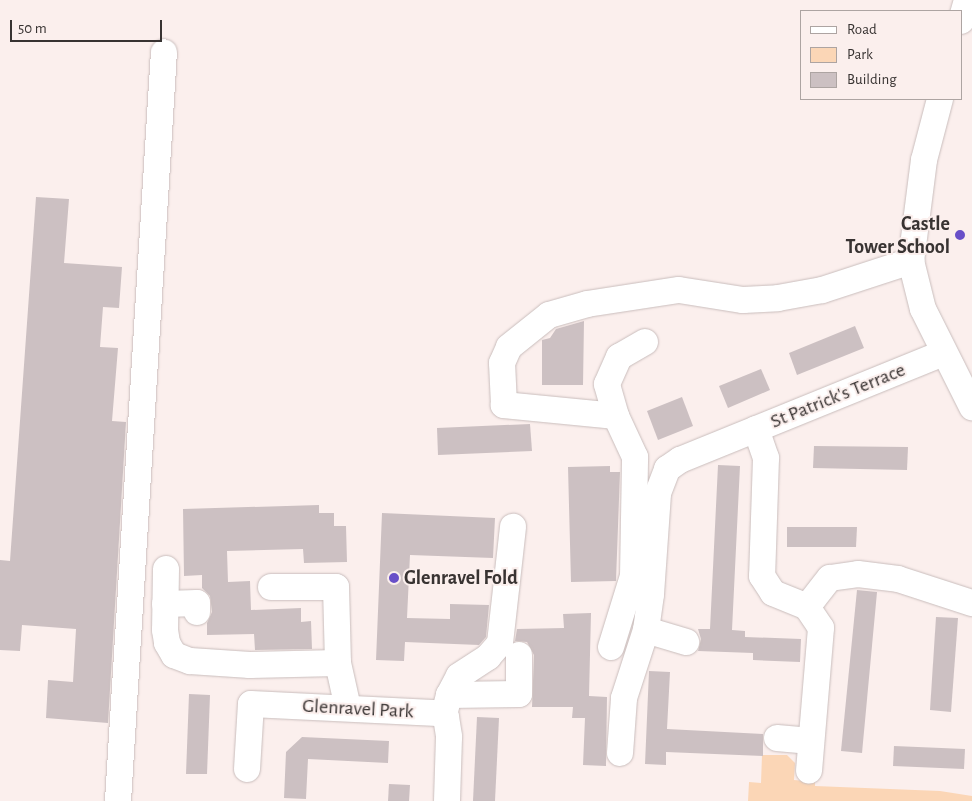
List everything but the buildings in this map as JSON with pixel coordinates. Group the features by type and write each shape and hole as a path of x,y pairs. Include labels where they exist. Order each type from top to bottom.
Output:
{"street":[{"path":"962,18 967,0"},
{"path":"118,801 164,52"},
{"path":"940,100 924,160 911,261 923,309 972,407"},
{"path":"616,416 504,405 502,363 509,347 549,315 579,306 679,290 743,300 778,298 822,290 911,261"},
{"path":"611,647 633,576 636,457 616,416 606,384 619,357 645,342"},
{"name":"St Patrick's Terrace","path":"807,607 773,592 762,576 766,458 756,429 944,353"},
{"path":"620,753 624,698 646,630 652,594 658,493 663,476 680,460 756,429"},
{"path":"447,801 449,737 446,705 463,672 488,657 500,643 513,527"},
{"path":"166,569 166,643 174,655 190,661 250,665 338,663"},
{"path":"809,770 820,628 807,607 830,578 858,574 898,579 972,603"},
{"path":"271,587 336,587 338,663 348,708"},
{"path":"165,604 198,602 198,612"},
{"path":"646,630 686,642"},
{"name":"Glenravel Park","path":"247,769 251,704 348,708 446,705 519,694 519,655"},
{"path":"777,738 811,741"}],"green space":[{"path":"762,755 787,755 795,763 794,780 815,782 815,786 940,791 972,796 972,801 748,801 749,782 761,783"}],"place":[{"name":"Castle Tower School","path":"960,235"},
{"name":"Glenravel Fold","path":"394,578"}]}
